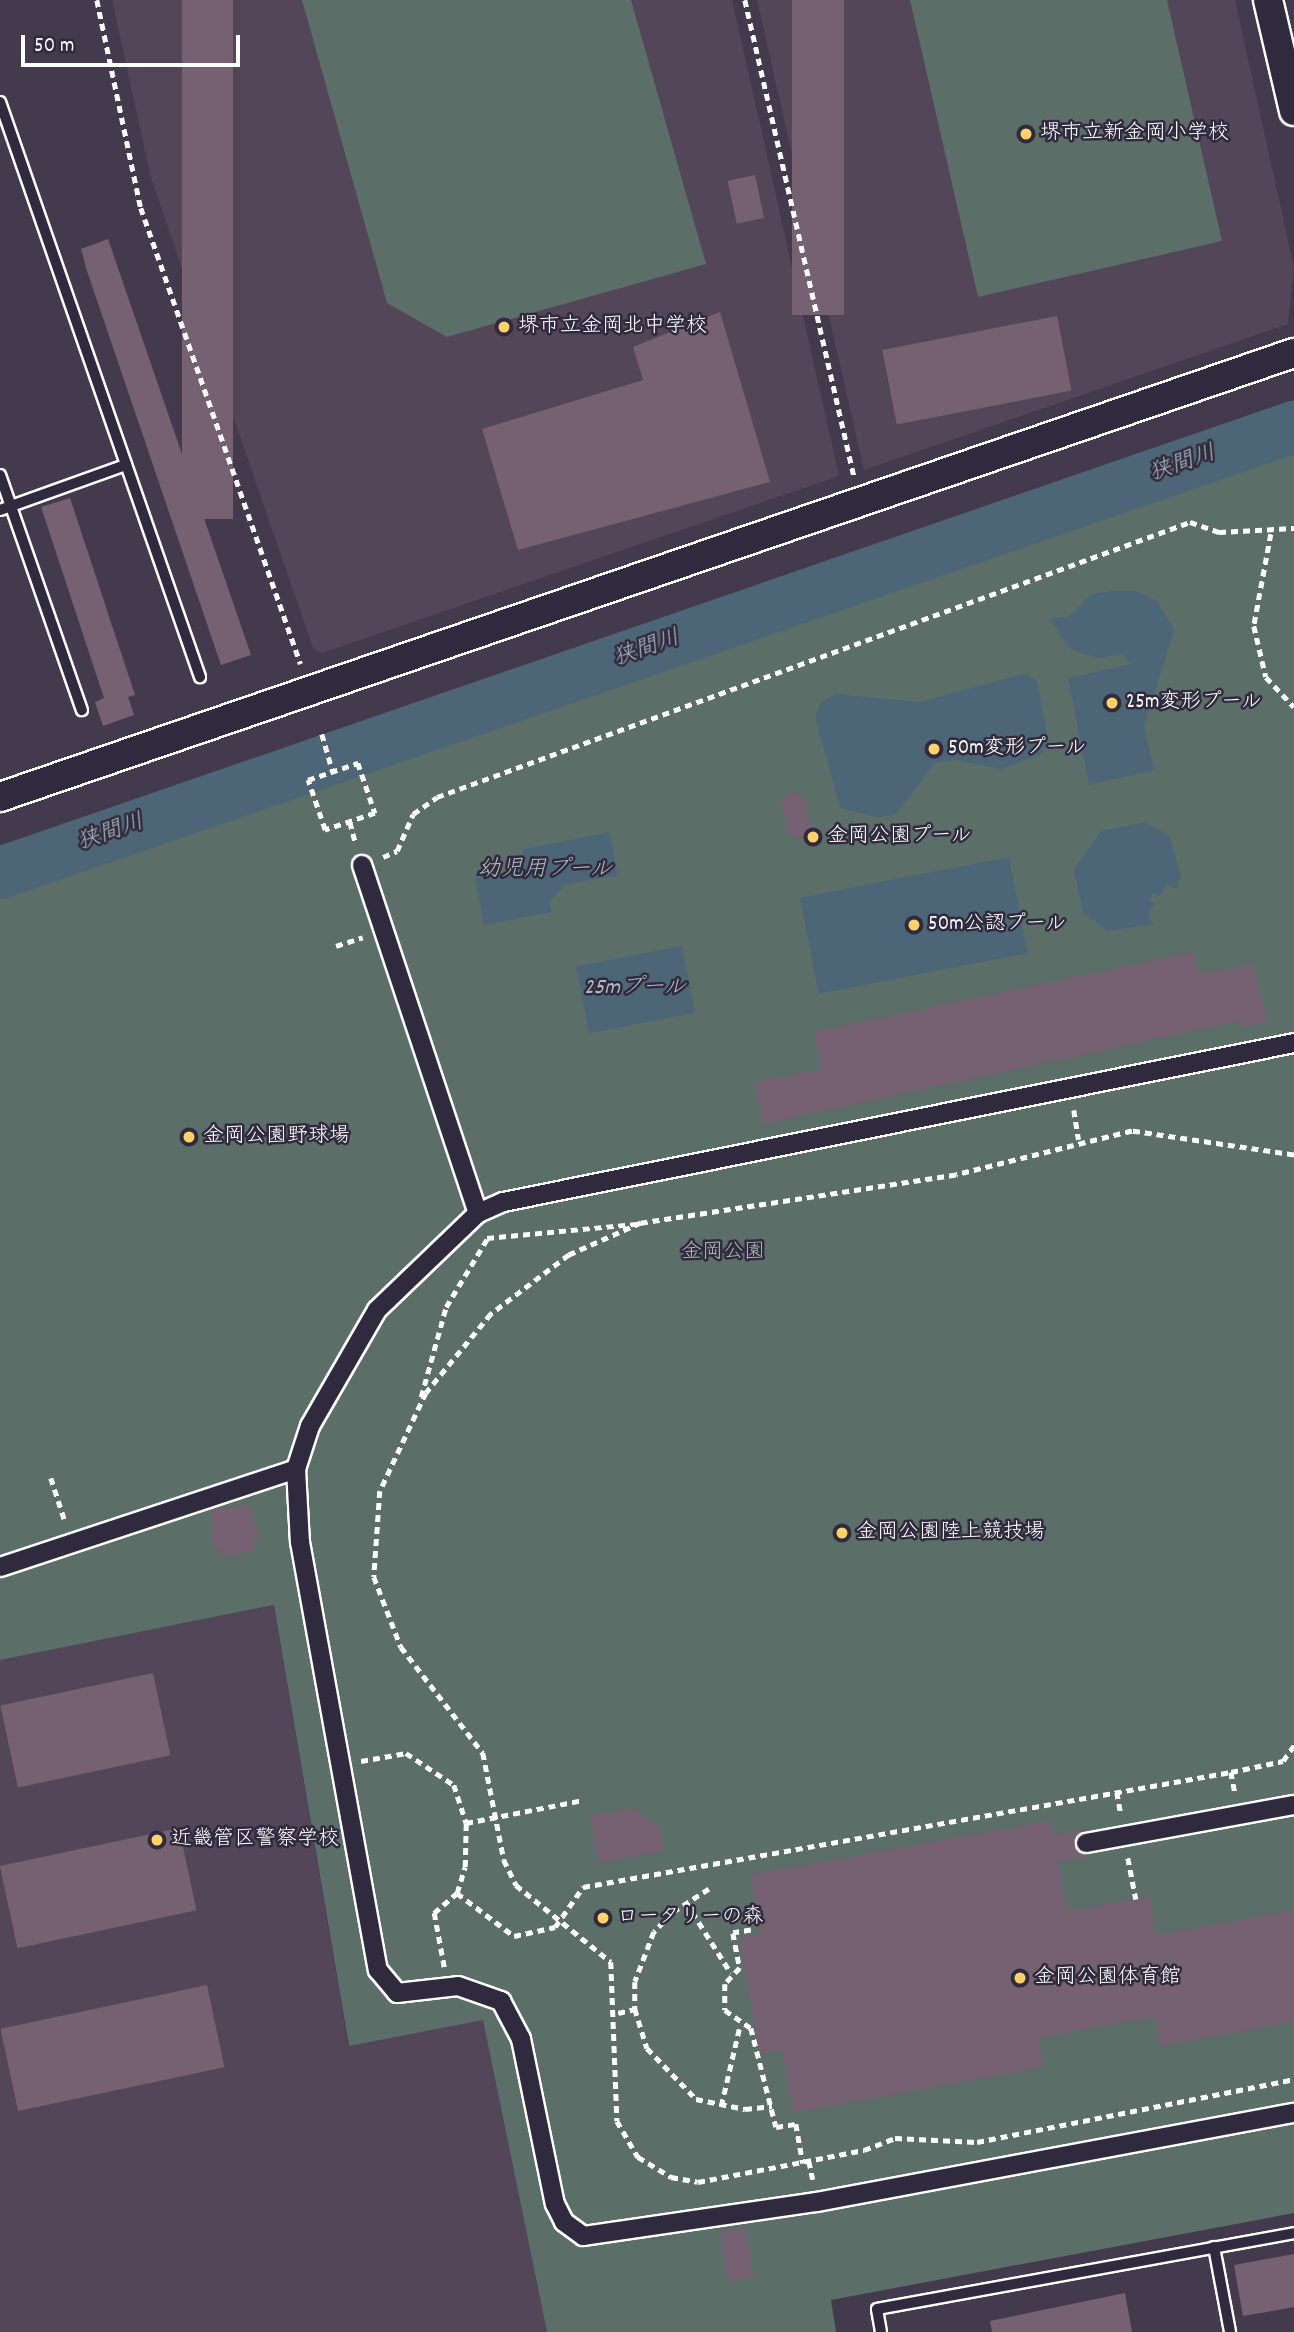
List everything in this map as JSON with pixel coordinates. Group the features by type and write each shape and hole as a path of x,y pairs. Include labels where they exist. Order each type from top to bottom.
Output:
{"street":[{"path":"1268,0 1294,111"},
{"path":"0,796 1294,353"},
{"path":"362,865 478,1213"},
{"path":"1294,1043 503,1202 478,1213 377,1310 310,1426 296,1469 300,1542 378,1970 397,1993 447,1987 485,1990 512,2015 555,2204 564,2222 583,2236 817,2202 1294,2113"},
{"path":"0,1567 296,1469"},
{"path":"1086,1843 1294,1805"}],"lane":[{"path":"0,102 200,677"},
{"path":"5,508 126,465"},
{"path":"0,475 5,508 82,710"},
{"path":"881,2332 877,2309 1294,2233"},
{"path":"1214,2247 1230,2332"}],"path":[{"path":"97,0 141,208 302,667"},
{"path":"745,0 859,503"},
{"path":"362,865 397,851 413,814 437,797 1190,522 1219,532 1271,533 1294,528"},
{"path":"1271,533 1254,626 1266,677 1294,707"},
{"path":"322,734 334,772"},
{"path":"358,763 375,813 325,830 308,780 334,772 358,763"},
{"path":"1070,1088 1079,1140"},
{"path":"1294,1155 1132,1131 1079,1140 956,1175 641,1223 487,1238 446,1307 420,1405 380,1491 374,1577 401,1647 483,1753 496,1818 516,1885 611,1962 618,2013 617,2121 638,2157 671,2177 698,2182 803,2162 895,2138 977,2142 1294,2079"},
{"path":"420,1405 491,1314 569,1255 641,1223"},
{"path":"51,1478 73,1542"},
{"path":"457,1893 514,1936 555,1927 583,1887 1231,1772 1283,1761 1294,1745"},
{"path":"376,1758 406,1753 454,1785 466,1823 466,1867 457,1893 434,1913 447,1987"},
{"path":"1231,1772 1239,1815"},
{"path":"466,1823 583,1800"},
{"path":"1130,1866 1136,1899"},
{"path":"709,1889 686,1902 654,1933 642,1956 635,2010 647,2048 667,2075 696,2099 721,2106 772,2106"},
{"path":"686,1902 731,1973"},
{"path":"749,1918 751,1930 733,1933 740,1968 731,1973 723,1993 725,2010 740,2025 751,2028 757,2063 764,2062 776,2127 796,2124 803,2162"},
{"path":"618,2013 635,2010"},
{"path":"721,2106 740,2025"}],"shaded area":[{"name":"堺市立金岡北中学校","path":"112,0 732,0 839,476 322,653 313,648 151,178"},
{"name":"堺市立新金岡小学校","path":"757,0 1235,0 1294,268 1288,324 864,470"},
{"name":"近畿管区警察学校","path":"274,1605 348,2045 483,2020 547,2332 0,2332 0,1660"}],"green space":[{"path":"302,0 631,0 706,264 447,337 387,303"},
{"path":"910,0 1167,0 1222,241 978,297"},
{"name":"金岡公園","path":"1294,451 1294,2213 831,2300 836,2332 547,2332 483,2020 349,2046 274,1605 0,1660 0,899"}],"water":[{"name":"25m変形プール","path":"1135,591 1157,601 1174,630 1144,727 1154,770 1089,785 1068,678 1131,664 1122,655 1097,658 1070,649 1050,619 1070,616 1091,594"},
{"name":"50m変形プール","path":"1026,673 1037,682 1049,743 1040,755 1001,769 956,760 935,763 896,814 880,818 840,808 815,716 822,701 837,694 920,702"},
{"path":"1146,822 1170,837 1181,877 1175,889 1167,885 1160,896 1153,893 1149,901 1155,904 1147,915 1154,924 1108,931 1083,913 1074,870 1101,831"},
{"name":"幼児用プール","path":"609,832 618,875 565,885 550,900 552,912 484,925 475,879 517,870 524,849"},
{"name":"50m公認プール","path":"1009,857 1028,953 819,994 800,898"},
{"name":"25mプール","path":"682,946 695,1013 589,1033 576,967"}],"building":[{"path":"182,0 233,0 233,519 182,519"},
{"path":"792,0 844,0 844,315 792,315"},
{"path":"755,175 764,218 737,224 728,181"},
{"path":"108,239 251,655 221,665 81,249"},
{"path":"720,312 770,482 518,550 482,429 643,380 633,347"},
{"path":"1057,316 1072,391 897,425 882,350"},
{"path":"70,498 135,695 128,697 134,715 103,726 95,702 104,698 41,507"},
{"path":"791,791 804,797 811,828 802,839 788,832 781,802"},
{"path":"1194,952 1199,974 1253,964 1268,1022 1241,1028 1240,1021 763,1124 755,1082 822,1069 814,1032"},
{"path":"248,1504 260,1540 252,1542 254,1551 221,1557 220,1548 213,1549 212,1510"},
{"path":"153,1673 170,1755 18,1788 0,1705"},
{"path":"632,1808 660,1828 664,1851 598,1863 590,1816"},
{"name":"金岡公園体育館","path":"1050,1821 1053,1835 1084,1829 1075,1844 1089,1857 1058,1863 1067,1911 1149,1896 1156,1935 1294,1910 1294,2022 1161,2046 1155,2017 1039,2038 1044,2067 794,2113 782,2050 760,2054 739,1938 761,1934 750,1875"},
{"path":"179,1828 196,1910 17,1948 0,1866"},
{"path":"207,1985 224,2067 18,2111 1,2029"},
{"path":"746,2228 753,2279 727,2282 720,2232"},
{"path":"1294,2254 1294,2307 1243,2316 1234,2265"},
{"path":"1125,2293 1132,2332 992,2332 990,2321"}],"waterway":[{"name":"狭間川","path":"0,873 1294,427"}],"place":[{"name":"堺市立新金岡小学校","path":"1026,134"},
{"name":"堺市立金岡北中学校","path":"504,327"},
{"name":"25m変形プール","path":"1112,703"},
{"name":"50m変形プール","path":"934,749"},
{"name":"金岡公園プール","path":"813,837"},
{"name":"50m公認プール","path":"914,925"},
{"name":"金岡公園野球場","path":"189,1137"},
{"name":"金岡公園陸上競技場","path":"842,1533"},
{"name":"近畿管区警察学校","path":"157,1840"},
{"name":"ロータリーの森","path":"603,1918"},
{"name":"金岡公園体育館","path":"1020,1978"}]}
